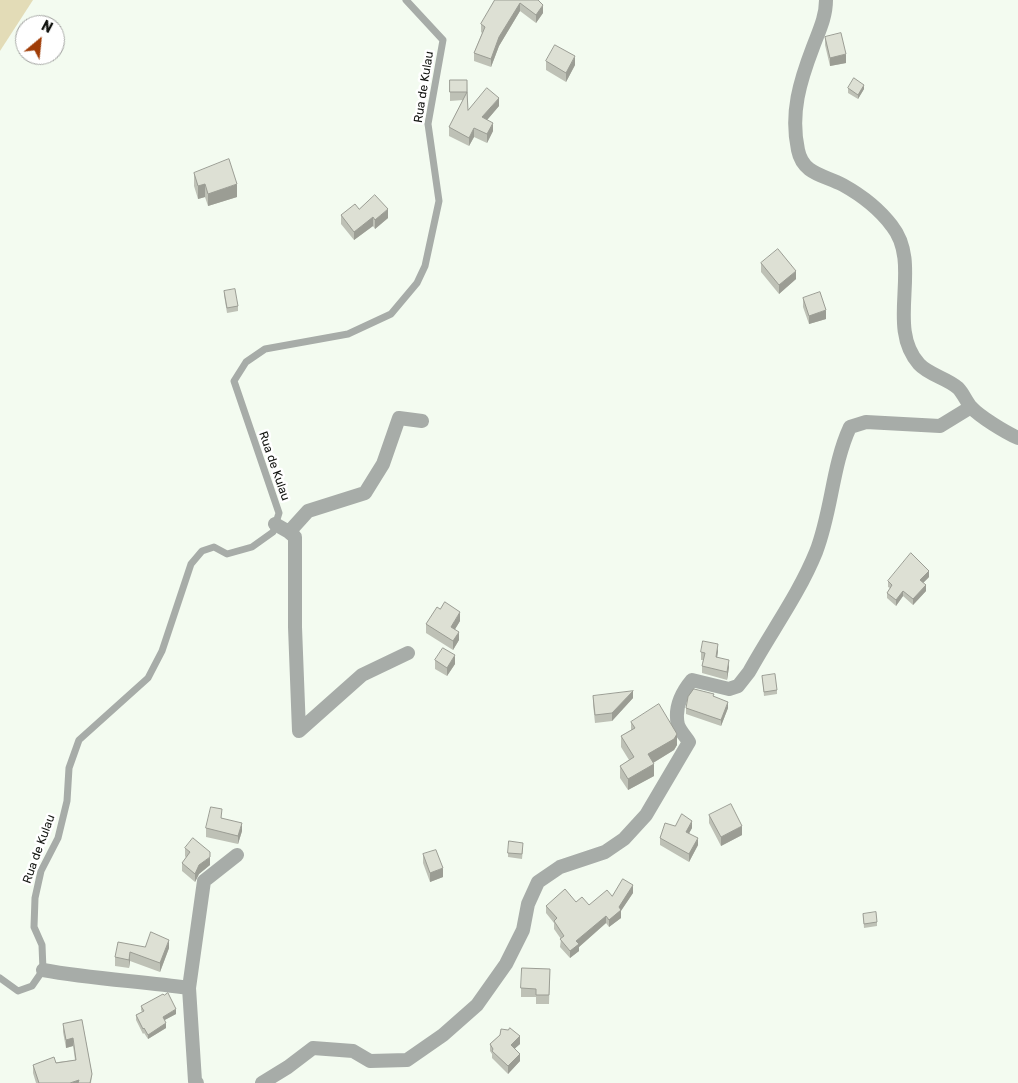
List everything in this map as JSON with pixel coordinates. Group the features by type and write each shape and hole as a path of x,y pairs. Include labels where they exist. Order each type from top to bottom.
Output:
{"street":[{"path":"826,0 826,14 800,83 794,111 798,152 806,165 818,176 842,184 868,202 893,227 902,247 905,273 903,296 908,345 920,364 958,388 971,407 1018,438"},
{"path":"262,1083 314,1048 353,1050 370,1061 407,1060 444,1035 477,1004 506,964 522,930 528,904 538,882 560,867 605,852 624,839 646,815 689,742 678,725 682,693 687,686 692,680 729,689 738,686 750,672 816,552 832,496 840,447 850,427 866,422 940,426 971,407"},
{"path":"289,532 308,511 365,493 384,464 399,418 422,421"},
{"path":"275,524 295,537 295,627 299,731 362,674 408,653"},
{"path":"197,1083 195,1081 189,988 204,881 237,855"},
{"path":"43,970 92,979 139,981 189,988"}],"lane":[{"name":"Rua de Kulau","path":"43,970 42,945 34,927 34,898 41,871 58,838 67,801 69,768 79,740 148,678 162,651 191,564 202,551 214,547 227,554 252,547 273,532 278,513 234,381 246,362 265,349 348,334 391,314 417,283 425,266 439,201 428,124 443,40 406,0"},
{"path":"0,978 18,991 32,986 43,970"}],"shaded area":[{"path":"0,0 33,0 23,15 15,15 15,28 0,51"}],"building":[{"path":"495,0 538,0 543,5 536,15 520,3 499,37 491,59 474,53 485,27 481,24"},
{"path":"841,33 846,54 830,58 825,37"},
{"path":"555,45 575,56 566,73 546,61"},
{"path":"854,78 864,85 858,95 848,88"},
{"path":"450,80 467,80 467,92 450,92"},
{"path":"487,88 499,98 482,117 493,123 487,134 474,128 469,138 449,127 467,92 468,110"},
{"path":"229,159 237,184 208,194 205,184 198,186 194,173"},
{"path":"375,195 388,209 375,220 373,217 354,232 341,215 355,204 359,209"},
{"path":"778,249 796,271 779,285 761,263"},
{"path":"235,289 238,306 227,308 224,291"},
{"path":"820,292 826,310 809,316 803,298"},
{"path":"911,553 929,571 920,580 926,585 913,599 903,591 896,600 887,593 892,585 888,581"},
{"path":"445,602 460,612 451,627 459,632 453,641 426,624 437,607 440,609"},
{"path":"703,641 718,644 716,657 729,660 727,672 702,666 705,653 701,652"},
{"path":"443,648 455,655 447,668 435,660"},
{"path":"775,674 777,690 764,692 762,676"},
{"path":"694,689 714,694 713,696 728,702 721,720 686,708 688,697"},
{"path":"633,691 612,713 595,715 593,696"},
{"path":"659,704 677,734 674,739 648,754 654,764 628,779 620,766 634,757 621,736 635,728 631,722"},
{"path":"731,804 742,826 721,837 709,815"},
{"path":"211,807 222,809 221,818 242,823 238,836 206,828"},
{"path":"682,814 692,821 686,832 698,838 689,854 660,838 665,823 675,826"},
{"path":"193,838 210,852 210,857 199,865 195,874 182,863 190,852 185,848"},
{"path":"509,841 523,843 522,854 508,853"},
{"path":"436,850 443,868 430,873 423,854"},
{"path":"623,879 633,885 619,907 621,910 609,920 606,916 576,941 579,944 570,951 560,939 564,936 554,921 557,918 546,906 565,889 576,902 582,897 589,905 607,890 612,896"},
{"path":"876,912 877,922 864,924 863,914"},
{"path":"151,932 169,940 160,963 130,952 129,960 115,957 118,942 145,947"},
{"path":"522,968 550,969 549,995 536,995 536,989 521,988"},
{"path":"168,993 176,1009 163,1017 166,1023 148,1035 136,1015 144,1011 141,1006"},
{"path":"82,1020 92,1074 90,1083 78,1083 79,1080 70,1083 39,1083 33,1065 54,1057 56,1063 76,1060 73,1038 66,1040 63,1024"},
{"path":"510,1028 520,1036 511,1045 520,1054 508,1066 492,1051 493,1049 490,1044 500,1035 501,1029 508,1030"}]}
